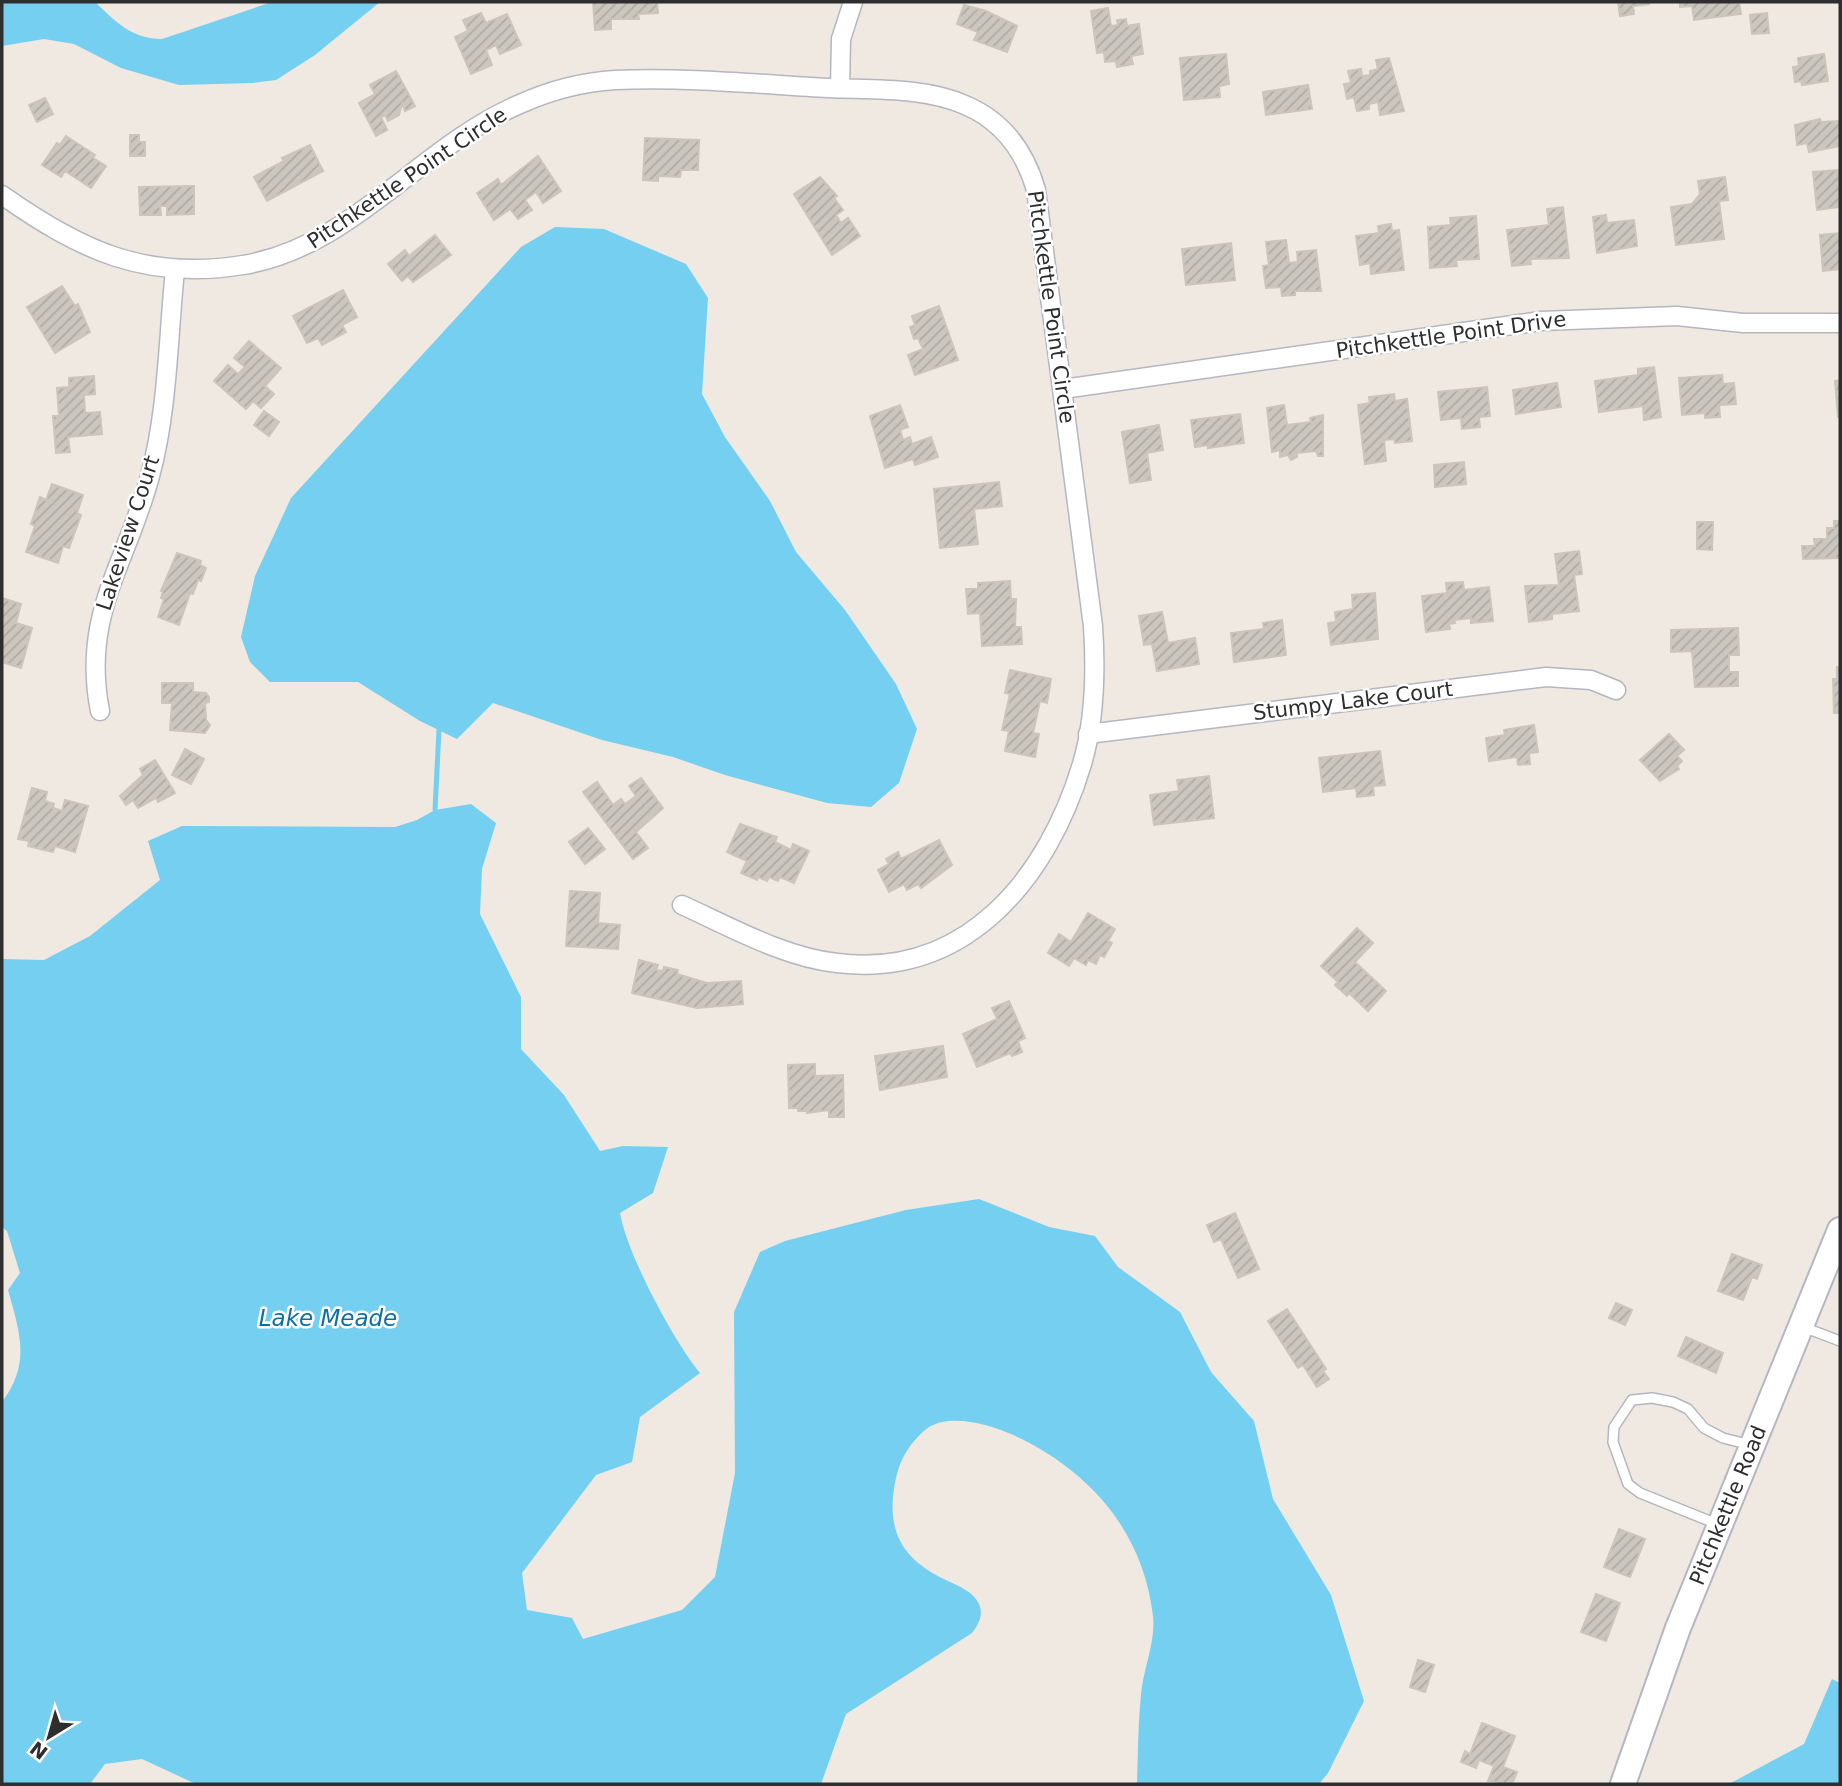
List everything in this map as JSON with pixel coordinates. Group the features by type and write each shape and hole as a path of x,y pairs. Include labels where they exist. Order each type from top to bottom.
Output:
{"main road":[{"name":"Pitchkettle Road","path":"1623,1784 1645,1715 1719,1525 1840,1230"}],"street":[{"path":"840,88 841,39 853,2"},
{"name":"Pitchkettle Point Circle","path":"2,195 66,237 131,264 174,270 245,265 302,248 331,232 487,121 552,92 614,80 711,81 944,97 987,117 1019,149 1036,190 1093,626 1094,687 1088,734 1082,764 1065,810 1026,880 987,923 944,947 890,962 838,964 788,951 682,905"},
{"name":"Lakeview Court","path":"100,711 93,680 94,653 112,578 137,518 150,476 159,432 174,270"},
{"name":"Pitchkettle Point Drive","path":"1063,389 1541,321 1677,316 1742,323 1840,323"},
{"name":"Stumpy Lake Court","path":"1088,734 1546,677 1591,680 1616,690"}],"lane":[{"path":"1800,1326 1840,1341"},
{"path":"1719,1525 1640,1493 1628,1484 1613,1443 1614,1427 1632,1400 1652,1398 1688,1409 1704,1428 1723,1438 1751,1445"}],"water":[{"path":"2,2 95,2 133,33 162,39 272,2 380,2 315,55 276,80 179,85 121,68 74,44 44,39 2,46"},
{"path":"555,227 604,229 686,264 708,298 702,394 725,437 770,501 796,552 845,610 896,684 917,729 899,783 871,807 827,803 725,775 673,757 602,740 493,703 457,739 420,721 358,682 270,682 250,662 241,637 255,576 291,498 521,247"},
{"name":"Lake Meade","path":"471,804 496,823 482,869 480,914 521,997 521,1049 564,1095 600,1151 623,1146 668,1147 653,1193 620,1213 632,1251 652,1296 700,1373 640,1417 632,1462 596,1475 522,1573 527,1610 572,1618 583,1639 682,1610 715,1577 735,1473 734,1312 760,1252 785,1241 906,1210 979,1199 1049,1227 1095,1236 1118,1267 1180,1312 1211,1372 1254,1421 1273,1499 1331,1595 1364,1701 1328,1773 1319,1784 1137,1784 1141,1694 1151,1645 1153,1616 1147,1585 1124,1530 1087,1484 1039,1448 991,1427 955,1421 934,1425 925,1430 907,1450 900,1464 894,1489 893,1520 902,1544 910,1555 932,1572 965,1589 976,1599 981,1612 980,1620 972,1633 846,1714 821,1784 196,1784 142,1759 105,1764 90,1784 2,1784 2,1402 11,1388 20,1361 19,1334 8,1290 20,1273 7,1231 2,1227 2,959 44,960 90,936 160,880 148,841 182,826 395,827 417,820 435,810"},
{"path":"1832,1679 1840,1683 1840,1784 1729,1784 1804,1744"}],"building":[{"path":"593,2 657,2 658,13 638,14 639,19 611,19 611,29 595,30"},
{"path":"1618,2 1649,4 1633,6 1634,14 1620,16"},
{"path":"1680,2 1739,2 1741,14 1694,20 1692,6 1680,7"},
{"path":"964,5 986,11 1017,26 1007,52 974,40 978,32 957,24"},
{"path":"1108,8 1111,26 1118,25 1117,20 1126,19 1127,26 1139,24 1143,54 1131,56 1133,64 1117,67 1116,61 1105,62 1104,52 1097,53 1091,11"},
{"path":"481,13 486,23 507,14 521,45 500,54 496,45 486,50 492,65 471,74 455,37 468,31 463,20"},
{"path":"1767,13 1769,33 1752,34 1750,15"},
{"path":"1226,54 1229,84 1219,86 1220,97 1184,100 1180,58"},
{"path":"1824,54 1828,81 1802,85 1801,81 1795,82 1793,67 1799,66 1798,58"},
{"path":"1389,58 1404,111 1380,115 1378,102 1369,104 1369,109 1357,111 1354,97 1347,99 1344,84 1351,83 1348,71 1361,69 1362,76 1370,75 1370,71 1378,69 1376,60"},
{"path":"396,71 415,106 405,111 402,103 399,115 388,121 385,115 381,117 387,130 376,136 359,103 375,94 370,85"},
{"path":"1308,85 1312,109 1266,115 1263,92"},
{"path":"45,98 53,114 37,122 29,105"},
{"path":"1820,119 1821,122 1840,121 1840,146 1809,152 1807,143 1797,145 1795,125"},
{"path":"130,135 139,135 139,142 145,142 145,156 130,156"},
{"path":"66,136 95,155 93,158 106,166 91,188 65,171 61,177 42,165 57,143 60,145"},
{"path":"645,138 699,140 698,170 681,170 680,177 658,176 658,181 643,180"},
{"path":"310,145 323,171 267,201 254,177 284,161 282,158"},
{"path":"538,156 561,191 543,203 536,192 525,200 532,210 518,219 510,209 494,220 477,193 498,179 501,185"},
{"path":"1839,170 1840,207 1817,210 1813,172"},
{"path":"820,177 837,196 834,198 843,210 836,215 841,223 848,218 860,236 832,255 794,194"},
{"path":"1725,177 1728,200 1719,201 1724,239 1676,245 1671,207 1692,204 1700,194 1698,181"},
{"path":"194,186 194,214 167,215 167,206 160,206 161,215 140,215 139,187"},
{"path":"1563,207 1569,258 1530,259 1531,264 1512,266 1507,230 1549,225 1547,209"},
{"path":"1606,215 1607,223 1634,220 1637,246 1597,253 1593,217"},
{"path":"1476,216 1479,259 1456,260 1457,266 1430,268 1428,227 1451,225 1450,218"},
{"path":"1391,224 1392,231 1399,230 1404,270 1371,274 1370,263 1360,265 1356,236 1379,233 1378,226"},
{"path":"1840,233 1840,269 1823,271 1820,235"},
{"path":"435,235 451,255 413,282 408,276 402,281 388,264 405,250 409,256"},
{"path":"1286,240 1289,263 1298,262 1297,252 1316,250 1321,291 1295,291 1295,295 1282,296 1281,287 1266,288 1263,266 1269,265 1266,242"},
{"path":"1231,243 1235,280 1186,285 1182,249"},
{"path":"62,286 75,306 78,304 90,332 55,353 27,307"},
{"path":"343,290 357,317 342,325 346,332 322,345 318,338 307,343 293,316"},
{"path":"939,306 958,360 915,375 908,355 923,349 918,338 914,339 910,327 915,325 912,316"},
{"path":"249,341 281,368 265,386 274,394 261,408 253,401 246,409 214,381 228,365 238,374 245,367 234,358"},
{"path":"1654,367 1661,417 1644,420 1643,406 1599,412 1595,381 1638,375 1638,369"},
{"path":"1722,375 1723,384 1734,383 1736,404 1719,405 1720,417 1705,418 1705,413 1682,415 1679,378"},
{"path":"94,376 95,394 84,395 85,413 100,412 102,434 68,437 70,452 56,453 53,416 59,416 57,388 69,387 69,378"},
{"path":"1840,380 1840,417 1838,417 1835,381"},
{"path":"1557,383 1561,407 1516,414 1513,390"},
{"path":"1487,387 1490,416 1479,417 1480,427 1462,429 1461,418 1441,420 1438,392"},
{"path":"1394,394 1395,401 1407,399 1412,441 1395,443 1394,439 1384,440 1386,461 1365,464 1358,405 1370,403 1369,397"},
{"path":"900,405 908,427 900,430 903,440 910,437 912,444 931,437 938,457 915,465 913,459 885,468 870,416"},
{"path":"1284,405 1287,425 1311,422 1310,418 1323,415 1323,456 1318,456 1316,451 1297,453 1297,457 1291,460 1288,455 1280,457 1280,450 1272,452 1267,408"},
{"path":"264,411 279,422 269,436 254,425"},
{"path":"1240,414 1244,443 1195,447 1191,420"},
{"path":"1159,425 1163,450 1147,453 1151,480 1130,483 1122,432"},
{"path":"1464,462 1466,484 1435,487 1434,465"},
{"path":"999,482 1002,506 974,509 978,544 940,548 934,489"},
{"path":"52,484 83,495 77,513 81,515 69,548 63,546 58,563 26,552 35,526 31,524 40,497 46,500"},
{"path":"1834,521 1840,521 1840,558 1803,559 1802,546 1815,546 1814,539 1827,539 1827,528 1834,528"},
{"path":"1697,522 1713,522 1712,550 1697,549"},
{"path":"1579,551 1582,574 1574,575 1579,611 1552,614 1552,619 1529,622 1525,586 1559,585 1555,554"},
{"path":"177,553 201,561 200,565 206,568 193,594 190,593 179,625 158,617 164,599 161,598 161,591"},
{"path":"1010,581 1011,599 1016,599 1015,627 1021,627 1022,644 982,646 980,613 968,614 966,589 978,589 978,583"},
{"path":"1463,582 1464,590 1489,587 1493,621 1471,623 1471,618 1454,620 1455,623 1449,624 1450,629 1426,632 1422,596 1447,593 1446,583"},
{"path":"1375,593 1378,639 1331,645 1328,623 1336,622 1335,612 1353,609 1352,595"},
{"path":"2,598 21,604 16,623 32,628 21,668 2,662"},
{"path":"1162,612 1168,643 1195,638 1199,664 1157,671 1152,644 1144,645 1139,616"},
{"path":"1282,620 1286,655 1234,662 1231,633 1264,629 1263,623"},
{"path":"1738,628 1739,655 1729,655 1729,672 1738,672 1738,686 1695,687 1692,651 1671,652 1671,630"},
{"path":"1837,667 1840,667 1840,713 1834,713 1833,679 1837,679"},
{"path":"1010,670 1051,679 1047,703 1040,701 1033,733 1039,734 1035,757 1005,751 1009,731 1002,730 1010,694 1005,693"},
{"path":"162,683 193,683 193,692 206,693 209,702 205,703 206,720 210,725 205,733 170,730 172,703 162,703"},
{"path":"1534,725 1538,752 1529,753 1530,764 1518,765 1517,757 1489,761 1486,738 1505,735 1504,730"},
{"path":"1669,734 1684,750 1677,756 1682,761 1677,766 1679,769 1660,781 1640,760"},
{"path":"185,749 204,759 191,784 172,775"},
{"path":"1380,751 1385,785 1373,786 1374,795 1357,797 1356,788 1323,792 1319,758"},
{"path":"155,760 175,793 158,802 156,798 138,808 133,800 126,805 120,796 143,775 140,769"},
{"path":"1209,776 1214,818 1154,825 1150,795 1179,791 1177,780"},
{"path":"641,778 663,808 636,832 648,848 633,859 583,792 597,782 613,805 621,799 625,804 636,796 629,786"},
{"path":"32,788 47,792 45,801 62,811 65,800 88,806 75,852 55,846 53,852 28,846 29,841 18,839"},
{"path":"740,824 777,837 775,842 791,850 793,844 809,851 794,883 780,877 778,881 769,877 767,881 758,877 757,880 741,873 747,861 727,852"},
{"path":"588,828 605,849 585,864 569,842"},
{"path":"939,840 952,865 921,888 918,884 907,890 904,884 889,892 878,870 889,864 886,859 898,852 901,859"},
{"path":"570,891 600,893 598,923 620,925 618,949 566,946"},
{"path":"1088,913 1115,929 1108,941 1112,943 1104,957 1100,955 1096,964 1088,960 1086,965 1074,958 1069,966 1048,953 1059,934 1071,942"},
{"path":"1357,928 1373,943 1355,962 1386,991 1368,1011 1349,993 1347,996 1335,985 1338,982 1321,966"},
{"path":"639,960 658,965 656,970 663,971 664,967 678,970 677,974 707,983 741,981 743,1004 697,1008 632,993"},
{"path":"1009,1001 1025,1038 1018,1041 1022,1052 1012,1056 1010,1053 977,1067 963,1034 997,1019 992,1008"},
{"path":"943,1046 947,1077 880,1090 875,1056"},
{"path":"815,1064 815,1076 843,1075 844,1117 829,1117 829,1110 807,1113 808,1111 798,1111 798,1108 789,1108 788,1065"},
{"path":"1235,1213 1259,1269 1238,1278 1221,1239 1214,1242 1207,1225"},
{"path":"1732,1254 1762,1265 1757,1279 1752,1277 1743,1300 1718,1291"},
{"path":"1616,1303 1632,1310 1625,1325 1609,1318"},
{"path":"1287,1309 1326,1369 1323,1371 1329,1379 1317,1387 1303,1365 1298,1368 1268,1321"},
{"path":"1686,1337 1723,1353 1716,1373 1678,1356"},
{"path":"1619,1529 1645,1539 1630,1577 1604,1567"},
{"path":"1596,1594 1620,1603 1606,1641 1581,1632"},
{"path":"1418,1660 1434,1665 1425,1692 1410,1687"},
{"path":"1482,1723 1515,1736 1503,1767 1517,1772 1512,1784 1488,1781 1494,1766 1479,1760 1476,1768 1461,1762 1465,1751 1470,1754"}],"waterway":[{"path":"435,810 439,730"}]}
